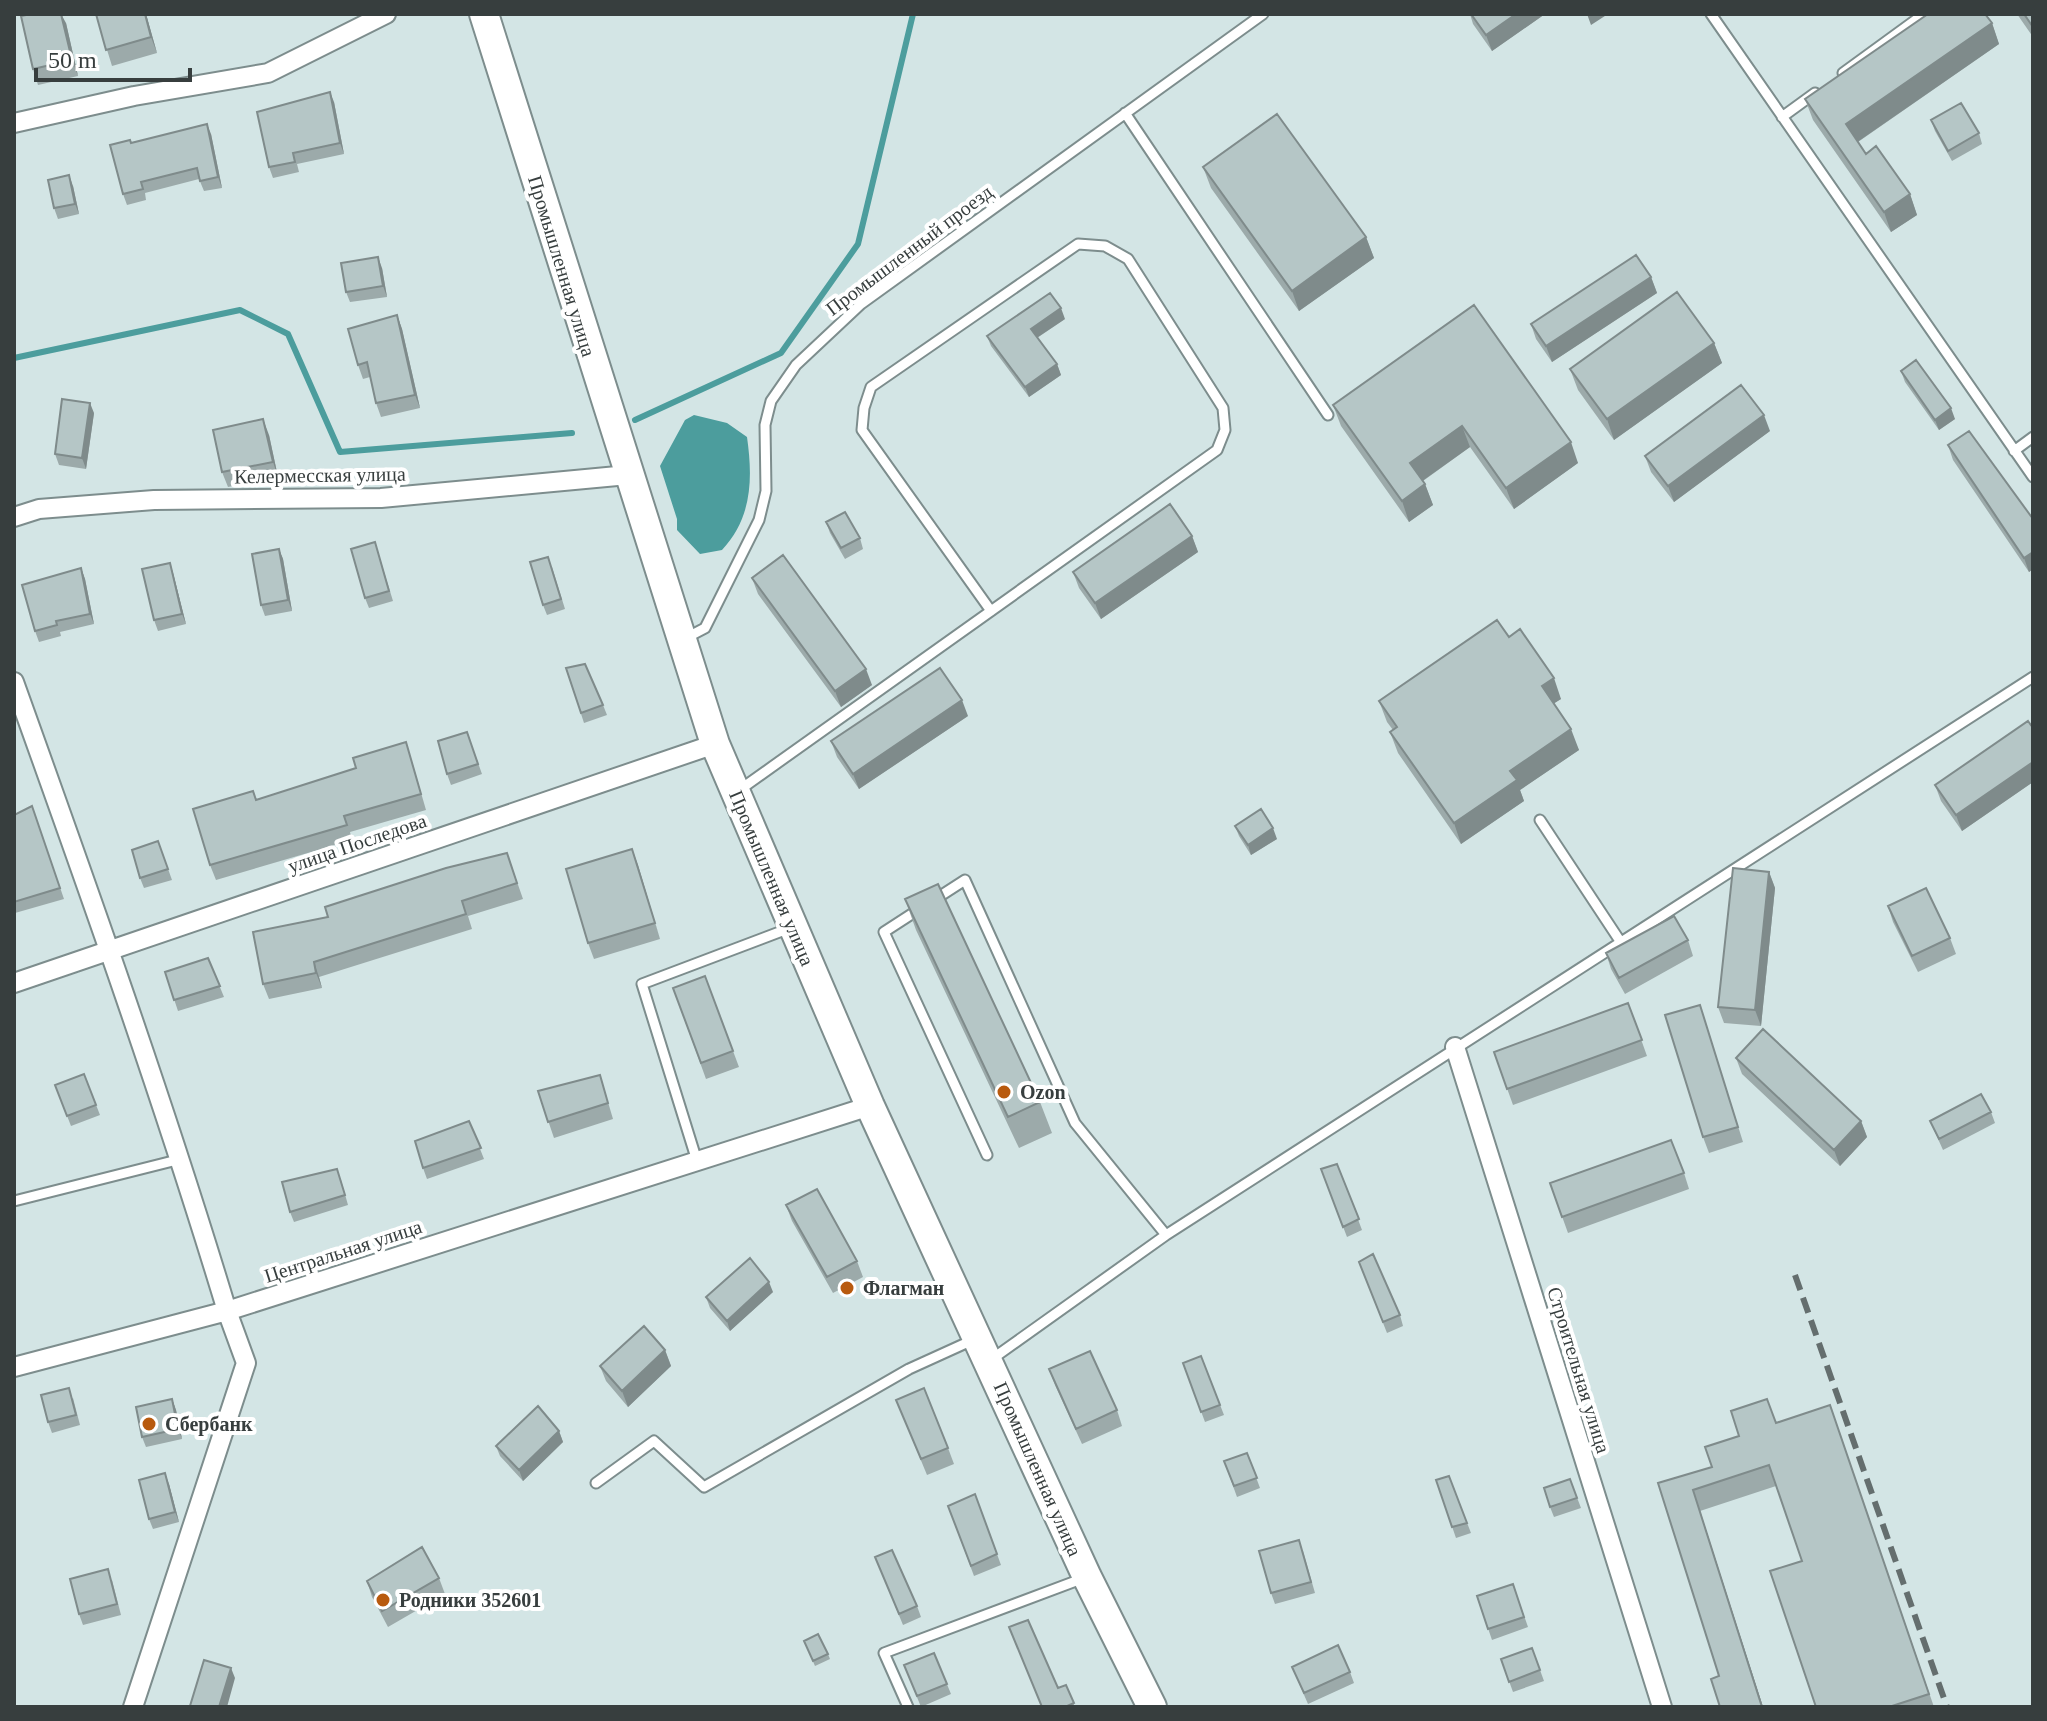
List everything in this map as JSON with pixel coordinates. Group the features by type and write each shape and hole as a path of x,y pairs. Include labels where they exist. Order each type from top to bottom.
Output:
{"main road":[{"name":"Промышленная улица","path":"484,14 715,744 870,1106 1087,1577 1152,1707"}],"street":[{"path":"14,123 134,96 268,73 386,14"},
{"name":"Келермесская улица","path":"14,517 39,509 154,500 381,498 628,475"},
{"path":"14,682 181,1159 246,1363 133,1707"},
{"name":"улица Последова","path":"14,983 715,744"},
{"name":"Строительная улица","path":"1455,1047 1662,1707"},
{"name":"Центральная улица","path":"14,1367 227,1311 870,1106"}],"lane":[{"name":"Промышленный проезд","path":"681,641 705,628 759,520 766,491 765,425 771,401 796,365 861,304 1263,14"},
{"path":"1711,14 2033,477"},
{"path":"1834,80 1924,14"},
{"path":"1782,117 1821,89"},
{"path":"1125,113 1328,415"},
{"path":"736,793 1217,450 1225,430 1223,408 1128,259 1105,246 1078,244 871,387 864,408 862,430 991,611"},
{"path":"2014,451 2033,437"},
{"path":"596,1483 654,1441 704,1487 909,1369 984,1349 2033,677"},
{"path":"1540,820 1620,941"},
{"path":"987,1155 884,932 965,880 1075,1123 1166,1235"},
{"path":"697,1161 642,984 793,927"},
{"path":"14,1201 181,1159"},
{"path":"908,1707 884,1653 1087,1577"}],"water":[{"path":"694,415 727,423 747,437 750,468 745,511 732,538 722,550 700,554 677,530 677,519 660,466 685,420"}],"building":[{"path":"61,14 72,60 33,69 21,16"},
{"path":"96,14 145,14 151,37 106,50"},
{"path":"1471,14 1516,14 1486,35"},
{"path":"1928,14 1985,14 1992,23 1846,124 1866,154 1876,146 1910,194 1884,212 1805,99"},
{"path":"2024,14 2033,14 2033,27"},
{"path":"330,92 340,143 293,153 295,162 269,167 257,112"},
{"path":"1961,103 1979,133 1948,151 1931,120"},
{"path":"1277,114 1366,237 1292,291 1203,167"},
{"path":"207,124 218,177 200,181 197,168 141,182 143,189 123,194 110,145 130,140 131,143"},
{"path":"69,175 75,204 54,208 48,180"},
{"path":"1636,255 1651,277 1546,346 1531,324"},
{"path":"378,257 383,286 346,292 341,263"},
{"path":"1677,292 1714,343 1607,419 1570,369"},
{"path":"1050,293 1061,308 1031,329 1057,364 1025,387 987,336"},
{"path":"1474,305 1571,442 1506,488 1462,426 1410,463 1425,484 1402,501 1333,405"},
{"path":"397,315 415,395 376,403 367,362 358,365 348,329"},
{"path":"1916,360 1951,408 1935,420 1901,371"},
{"path":"1741,385 1764,415 1668,486 1645,456"},
{"path":"62,399 90,403 82,458 55,454"},
{"path":"263,419 273,462 222,472 213,430"},
{"path":"1969,431 2033,519 2033,552 2024,558 1948,445"},
{"path":"1170,504 1192,536 1095,603 1073,572"},
{"path":"845,512 860,538 841,548 826,522"},
{"path":"375,542 389,591 365,598 351,549"},
{"path":"279,549 288,600 261,605 252,554"},
{"path":"783,555 866,669 835,691 752,578"},
{"path":"548,557 561,599 543,605 530,562"},
{"path":"170,563 182,614 154,620 142,569"},
{"path":"81,568 90,614 56,621 57,625 35,631 22,585"},
{"path":"1497,620 1509,637 1520,629 1554,678 1542,686 1571,729 1510,771 1517,780 1454,823 1390,732 1397,727 1379,701"},
{"path":"585,664 603,705 581,713 566,668"},
{"path":"940,668 962,700 853,774 831,741"},
{"path":"2028,721 2033,728 2033,762 1956,815 1935,785"},
{"path":"467,732 478,764 447,774 438,741"},
{"path":"406,742 421,794 344,816 347,825 210,865 193,809 253,791 256,800 356,768 353,758"},
{"path":"32,806 60,888 14,902 14,815"},
{"path":"1261,809 1273,828 1248,845 1235,826"},
{"path":"158,841 168,869 140,878 132,850"},
{"path":"632,849 655,923 588,943 566,869"},
{"path":"507,853 517,883 462,901 466,914 314,962 316,973 263,984 253,932 328,917 325,907 446,868"},
{"path":"1733,868 1769,872 1755,1010 1718,1007"},
{"path":"938,884 1040,1102 1008,1117 905,899"},
{"path":"1926,888 1950,938 1912,956 1888,906"},
{"path":"1674,916 1688,940 1619,978 1606,953"},
{"path":"208,958 220,986 174,1000 165,972"},
{"path":"705,976 733,1051 701,1063 673,988"},
{"path":"1628,1003 1642,1040 1507,1089 1494,1052"},
{"path":"1700,1005 1738,1127 1703,1137 1665,1015"},
{"path":"1763,1029 1861,1121 1834,1150 1736,1058"},
{"path":"84,1074 96,1105 67,1116 55,1085"},
{"path":"600,1075 608,1103 548,1122 538,1091"},
{"path":"1981,1094 1991,1112 1939,1139 1930,1121"},
{"path":"469,1121 481,1148 423,1168 415,1141"},
{"path":"1671,1140 1684,1173 1562,1217 1550,1183"},
{"path":"1337,1164 1359,1219 1343,1227 1321,1169"},
{"path":"337,1169 345,1195 290,1212 282,1182"},
{"path":"817,1189 857,1261 827,1277 786,1205"},
{"path":"1373,1254 1400,1315 1383,1322 1359,1262"},
{"path":"750,1258 769,1282 727,1321 706,1297"},
{"path":"644,1326 665,1350 622,1391 600,1366"},
{"path":"1090,1351 1117,1410 1076,1429 1049,1369"},
{"path":"1201,1356 1220,1405 1201,1412 1183,1363"},
{"path":"69,1388 76,1415 48,1422 41,1395"},
{"path":"924,1388 948,1448 921,1459 896,1400"},
{"path":"172,1399 178,1429 142,1437 136,1407"},
{"path":"1767,1399 1776,1423 1830,1405 1929,1694 1889,1707 1816,1707 1770,1571 1802,1561 1769,1465 1693,1490 1762,1707 1720,1707 1711,1679 1719,1676 1658,1483 1712,1467 1705,1447 1739,1436 1731,1411"},
{"path":"538,1406 559,1431 519,1470 496,1446"},
{"path":"1247,1453 1257,1478 1234,1486 1224,1461"},
{"path":"165,1473 175,1512 149,1519 139,1480"},
{"path":"1449,1476 1467,1523 1452,1527 1436,1480"},
{"path":"1570,1479 1577,1498 1550,1507 1544,1488"},
{"path":"975,1494 997,1554 971,1566 948,1506"},
{"path":"1299,1540 1311,1582 1271,1593 1259,1551"},
{"path":"422,1547 439,1578 382,1611 367,1581"},
{"path":"892,1550 917,1606 899,1614 875,1557"},
{"path":"108,1569 117,1604 79,1614 70,1579"},
{"path":"1513,1584 1524,1617 1488,1629 1477,1596"},
{"path":"1028,1620 1058,1688 1066,1685 1074,1703 1065,1707 1042,1707 1009,1627"},
{"path":"818,1634 828,1654 813,1661 804,1641"},
{"path":"1338,1645 1350,1672 1304,1693 1292,1667"},
{"path":"1532,1648 1540,1670 1509,1682 1501,1659"},
{"path":"934,1653 947,1684 917,1696 904,1665"},
{"path":"204,1660 231,1668 219,1707 190,1706"}],"waterway":[{"path":"635,420 781,353 858,244 913,14"},
{"path":"14,358 240,310 288,334 340,452 572,433"}],"railway":[{"path":"1795,1275 1947,1707"}],"place":[{"name":"Ozon","path":"1004,1092"},
{"name":"Флагман","path":"847,1288"},
{"name":"Сбербанк","path":"149,1424"},
{"name":"Родники 352601","path":"383,1600"}]}
